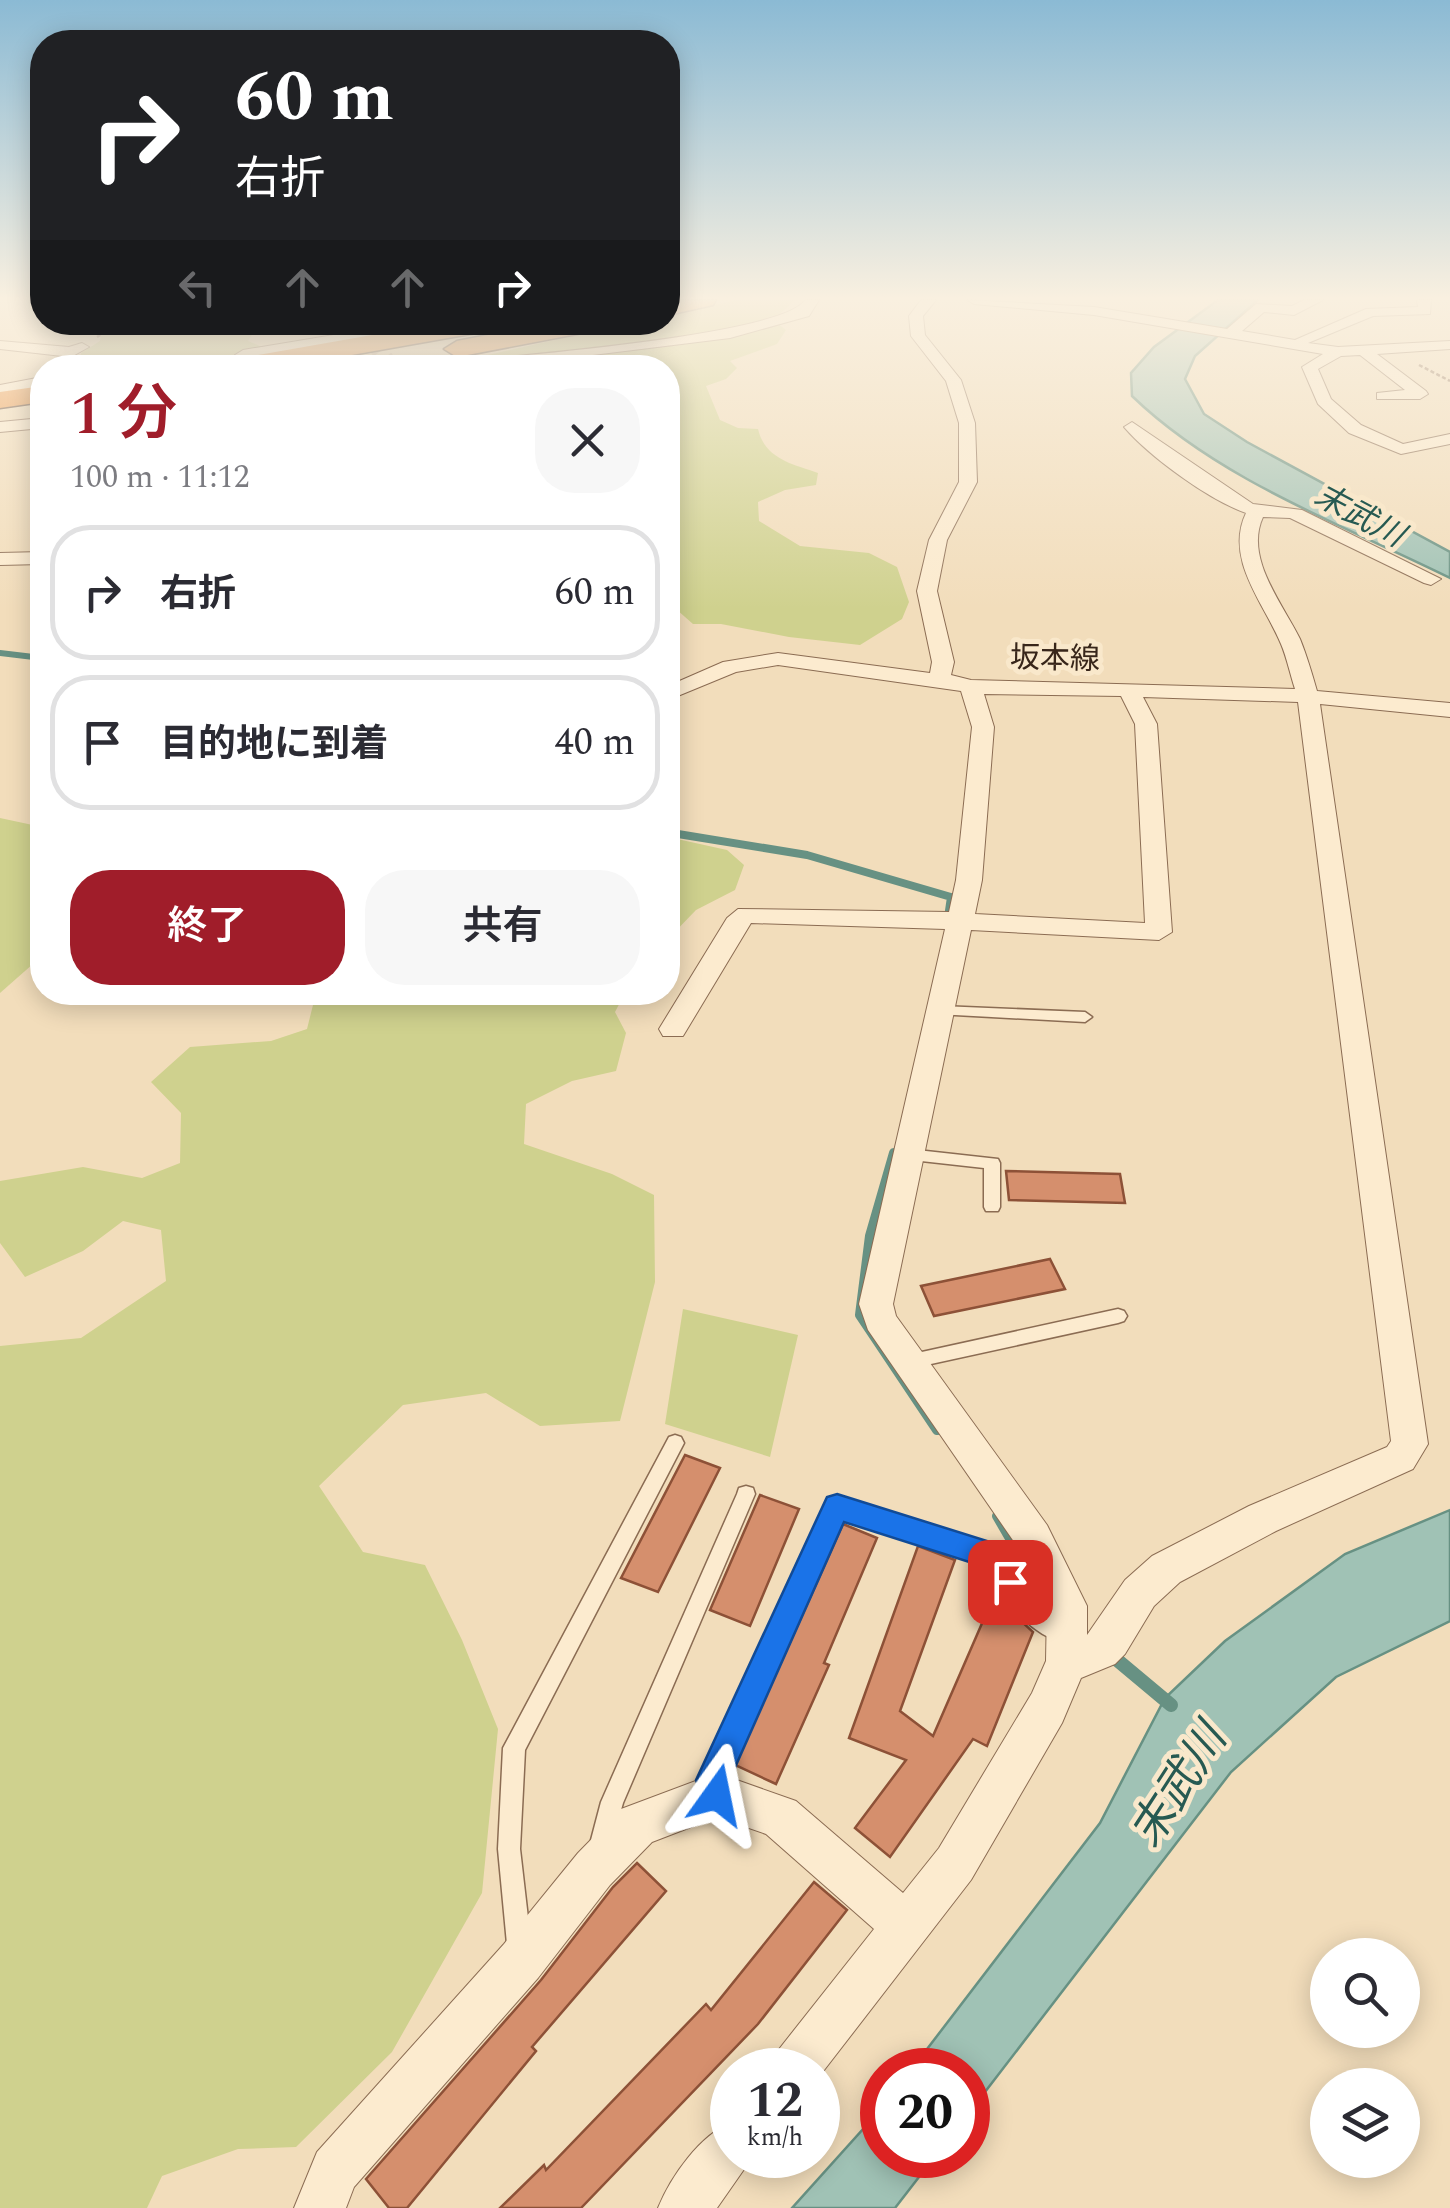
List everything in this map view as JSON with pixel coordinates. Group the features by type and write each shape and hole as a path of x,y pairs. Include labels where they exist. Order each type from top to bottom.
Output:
{"highway":[{"path":"0,418 30,414"}],"street":[{"path":"961,403 967,422 968,482 938,540 927,591 943,662 982,727 941,1011 876,1304 880,1320 908,1362 1033,1538 1084,1649"},
{"path":"1326,403 1355,429 1401,449 1450,438"},
{"path":"0,427 30,424"},
{"path":"1132,427 1202,480 1256,512 1280,510 1296,514 1431,579"},
{"path":"810,2048 954,1864 1084,1649 1148,1583 1272,1512 1400,1458 1410,1444 1308,696 1290,639 1264,597 1247,540 1250,520 1256,512"},
{"path":"0,559 30,558"},
{"name":"坂本線","path":"680,689 731,667 778,659 956,683 1308,696 1450,710"},
{"path":"673,1029 740,918 747,915 1159,932 1146,724 1129,691"},
{"path":"320,2208 335,2170 636,1825 717,1795 780,1817 904,1924"},
{"path":"684,2208 710,2175"}],"lane":[{"path":"941,1011 1085,1017"},
{"path":"908,1155 992,1162 992,1207"},
{"path":"908,1362 1118,1316"},
{"path":"521,1961 509,1849 514,1748 675,1444"},
{"path":"594,1869 612,1802 746,1494"},
{"path":"717,1795 712,1780 837,1506 992,1556 1026,1610 1048,1631 1084,1649"}],"green space":[{"path":"680,403 713,403 720,420 738,428 758,429 773,454 818,473 816,485 785,490 758,502 759,521 800,546 869,553 897,567 909,602 902,619 860,645 721,624 693,624 680,613"},
{"path":"0,818 30,824 30,967 0,993"},
{"path":"680,840 727,850 744,865 735,890 696,910 680,927"},
{"path":"313,1005 619,1005 615,1012 626,1033 616,1071 572,1081 526,1104 524,1144 612,1174 654,1195 655,1282 620,1421 540,1426 486,1393 403,1405 319,1486 363,1552 425,1565 462,1640 498,1729 482,1893 392,2052 296,2147 238,2149 162,2176 147,2208 0,2208 0,1346 81,1338 166,1281 161,1230 123,1221 83,1251 25,1277 0,1243 0,1181 83,1167 142,1178 180,1163 181,1113 151,1082 190,1047 271,1041 307,1029"},
{"path":"683,1309 798,1335 770,1457 665,1424"}],"water":[{"name":"末武川","path":"1140,403 1198,403 1204,414 1247,442 1450,552 1450,578 1284,499 1166,426"},
{"name":"末武川","path":"1450,1510 1450,1621 1336,1677 1231,1772 990,2085 990,2048 928,2048 1100,1823 1165,1698 1225,1641 1345,1554"},
{"path":"860,2132 860,2178 918,2178 895,2208 792,2208 819,2178 840,2178 840,2155"}],"building":[{"path":"1006,1171 1120,1174 1125,1203 1009,1200"},
{"path":"1050,1259 1065,1289 934,1316 921,1286"},
{"path":"685,1455 720,1468 658,1592 621,1578"},
{"path":"760,1495 799,1509 750,1626 710,1610"},
{"path":"843,1524 877,1538 824,1663 829,1665 776,1784 735,1765"},
{"path":"918,1546 955,1560 900,1711 933,1736 990,1605 1018,1618 1033,1632 987,1746 973,1739 890,1857 855,1828 906,1760 849,1738"},
{"path":"637,1863 666,1891 532,2047 536,2051 407,2208 389,2208 366,2179 541,1980 613,1887"},
{"path":"814,1882 847,1910 735,2048 710,2048 710,2074 581,2208 500,2208 544,2165 546,2170 706,2004 711,2010"}],"waterway":[{"path":"0,653 30,657"},
{"path":"680,834 807,855 951,897 947,924"},
{"path":"894,1153 870,1236 860,1315 937,1430"},
{"path":"997,1516 1037,1585"},
{"path":"1110,1654 1171,1705"}],"route":[{"path":"717,1795 712,1780 837,1506 992,1556 1010,1582"}]}
